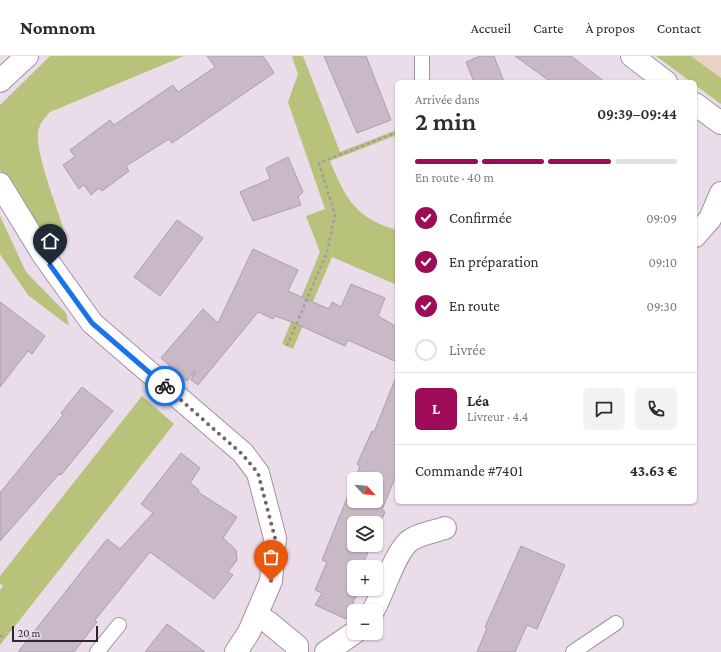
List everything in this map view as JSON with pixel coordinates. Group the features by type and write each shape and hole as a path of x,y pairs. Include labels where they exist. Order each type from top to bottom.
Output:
{"street":[{"path":"0,81 27,56"},
{"path":"632,56 663,80"},
{"path":"697,105 721,123"},
{"path":"0,184 42,253 92,323 242,454 258,473 275,538 271,581 249,632 236,652"},
{"path":"697,234 710,219 721,193"},
{"path":"376,604 394,564 408,542 445,528"},
{"path":"257,615 268,622 296,646 297,652"},
{"path":"326,652 347,638"}],"lane":[{"path":"422,56 422,80"},
{"path":"573,652 616,623"},
{"path":"98,652 119,626"}],"path":[{"path":"287,346 328,252 335,215 319,163 395,133"},
{"path":"0,636 6,637"}],"shaded area":[{"path":"691,56 721,56 721,78"}],"green space":[{"path":"50,56 184,56 50,112 44,119 38,132 40,153 47,180 64,230 47,237 38,236 0,170 0,105"},
{"path":"292,56 303,56 340,152 395,131 395,136 330,161 341,186 354,205 371,220 395,229 395,284 332,257 293,349 282,344 320,252 306,216 325,209 288,102 298,74"},
{"path":"656,56 691,56 721,78 721,104 697,86 697,80 688,80"},
{"path":"0,216 26,272 66,313 69,326 28,295 0,254"},
{"path":"142,396 174,424 0,645 0,590 3,586 0,583 0,576"}],"building":[{"path":"207,56 263,56 274,73 172,143 169,139 126,166 129,171 102,191 99,188 91,195 84,185 79,189 63,165 75,157 70,150 110,120 114,125 173,85 178,92 215,67"},
{"path":"324,56 366,56 391,120 357,133"},
{"path":"480,56 494,56 503,80 473,80 466,62"},
{"path":"515,56 571,56 602,80 548,80"},
{"path":"288,157 303,192 298,197 301,205 253,221 240,192 270,179 266,168"},
{"path":"177,220 203,238 160,296 134,277"},
{"path":"253,249 298,270 288,291 329,309 332,302 341,307 351,284 385,298 378,316 395,326 395,361 348,340 345,346 292,322 275,316 273,319 258,312 198,385 191,380 195,371 187,381 161,358 203,309 218,323"},
{"path":"0,302 45,336 32,354 28,351 0,387"},
{"path":"395,380 395,478 383,508 383,472 358,472 360,466 357,464 372,431 374,432"},
{"path":"82,387 113,411 61,475 59,474 0,541 0,493 63,415 61,413"},
{"path":"181,453 200,468 190,483 199,490 198,492 237,517 223,538 236,550 237,560 228,572 233,575 214,599 150,552 95,620 97,622 74,652 18,652 107,539 120,549 153,513 141,504"},
{"path":"347,498 347,508 383,508 382,510 385,512 383,517 347,516 347,552 368,552 365,560 347,560 347,596 356,596 352,604 347,604 346,619 315,605 322,593 315,590 327,562 322,560"},
{"path":"521,546 565,565 537,629 527,625 515,652 477,652 487,628 485,627"},
{"path":"167,624 205,652 145,652"}],"way so far":[{"path":"165,386 242,454 258,473 275,538 271,581"}],"route":[{"path":"50,265 92,323 165,386"}]}
